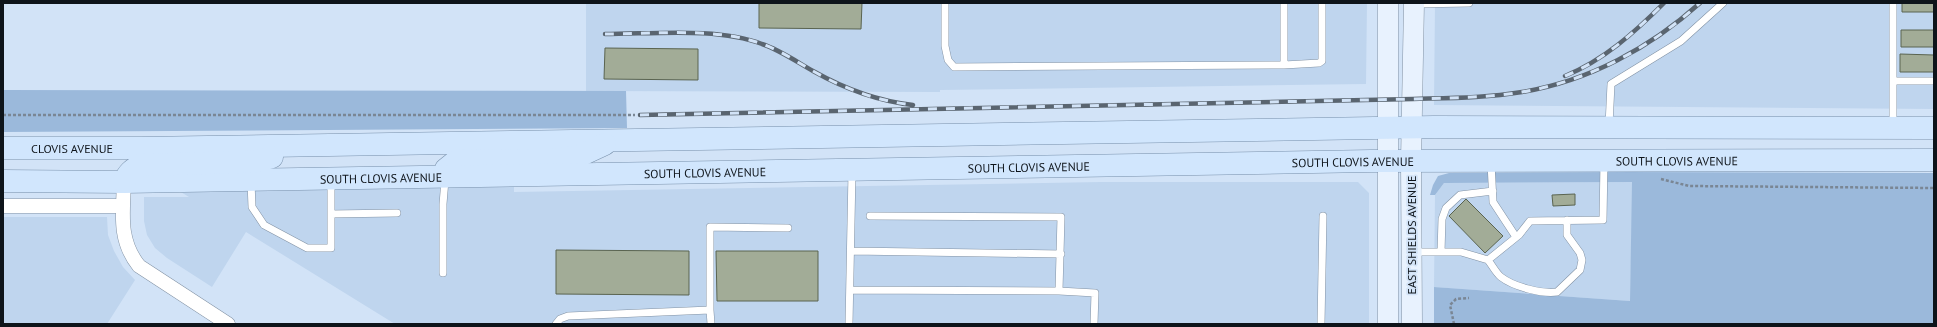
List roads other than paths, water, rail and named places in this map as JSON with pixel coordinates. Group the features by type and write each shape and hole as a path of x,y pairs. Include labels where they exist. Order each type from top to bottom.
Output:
{"main road":[{"name":"EAST SHIELDS AVENUE","path":"1388,3 1388,324"},
{"name":"EAST SHIELDS AVENUE","path":"1412,324 1411,162 1414,4"},
{"path":"3,181 124,182 127,174 133,168 141,165 257,161 271,157 296,145 1388,128 1934,128"},
{"path":"446,176 446,169 456,161 551,160 577,157 612,140"},
{"path":"331,178 340,166 434,162 441,156 447,143"},
{"name":"CLOVIS AVENUE","path":"3,148 141,148 296,145"},
{"name":"SOUTH CLOVIS AVENUE","path":"124,182 1387,162 1934,160"}],"street":[{"path":"124,182 124,240 131,256 139,266 209,319 228,324"},
{"path":"3,206 123,206"}],"lane":[{"path":"945,3 945,46 948,60 954,67 1284,65 1319,63 1322,61 1322,3"},
{"path":"1284,3 1284,65"},
{"path":"1414,4 1470,3"},
{"path":"1609,128 1611,84 1681,41 1723,3"},
{"path":"1893,3 1893,128"},
{"path":"1893,81 1934,81"},
{"path":"1491,161 1493,202 1516,237"},
{"path":"1488,260 1516,237 1530,221 1603,220 1604,161"},
{"path":"849,324 852,170"},
{"path":"443,273 443,204 446,176"},
{"path":"251,180 252,207 264,225 307,248 331,248 331,178"},
{"path":"1441,252 1442,219 1446,208 1460,195 1493,191"},
{"path":"331,214 397,213"},
{"path":"870,216 1061,217 1059,292"},
{"path":"1321,324 1323,216"},
{"path":"1411,252 1461,252 1488,260 1500,277 1511,283 1541,293 1557,292 1580,270 1582,260 1580,253 1567,235 1567,220"},
{"path":"710,324 710,227 788,228"},
{"path":"851,251 1061,254"},
{"path":"850,290 1095,293 1094,324"},
{"path":"556,324 560,319 568,316 710,310"}],"railway":[{"path":"1565,76 1579,70 1606,54 1630,35 1664,3"},
{"path":"640,115 1413,99 1495,95 1547,87 1595,71 1639,48 1661,34 1700,3"},
{"path":"605,34 706,33 745,39 775,49 813,71 849,89 887,101 913,105"}]}
